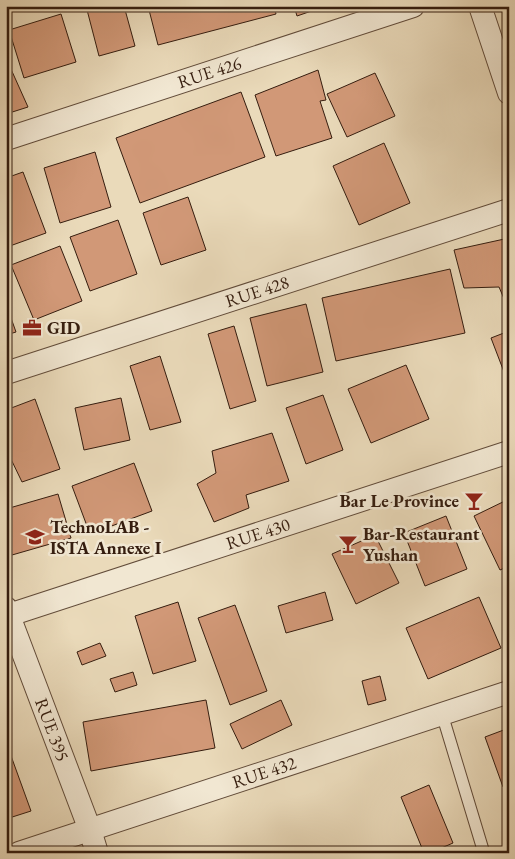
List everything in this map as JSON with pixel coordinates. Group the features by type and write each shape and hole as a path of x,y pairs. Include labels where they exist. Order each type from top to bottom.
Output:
{"street":[{"name":"RUE 426","path":"6,139 413,6"},
{"path":"480,6 509,93"},
{"name":"RUE 428","path":"6,374 509,210"},
{"name":"RUE 430","path":"7,613 509,452"},
{"name":"RUE 395","path":"7,613 90,830 97,853"},
{"name":"RUE 432","path":"19,853 509,692"}],"lane":[{"path":"442,714 484,853"}],"building":[{"path":"86,6 124,6 135,46 99,56"},
{"path":"148,6 274,6 276,14 158,45"},
{"path":"294,6 326,6 297,16"},
{"path":"61,14 76,62 24,78 9,30"},
{"path":"6,58 28,107 6,114"},
{"path":"318,70 326,100 320,101 332,138 276,156 255,95"},
{"path":"375,73 395,116 347,137 327,94"},
{"path":"241,92 265,157 140,203 116,138"},
{"path":"384,143 410,203 359,225 333,166"},
{"path":"95,152 111,207 60,223 44,168"},
{"path":"23,172 46,233 7,247 6,178"},
{"path":"188,197 206,250 161,265 143,213"},
{"path":"118,220 137,274 90,291 70,237"},
{"path":"509,238 508,308 499,287 464,288 454,250"},
{"path":"60,246 82,301 34,320 11,265"},
{"path":"450,269 465,333 336,361 322,298"},
{"path":"6,304 16,332 6,335"},
{"path":"306,304 323,372 267,386 250,318"},
{"path":"234,326 256,401 230,409 208,334"},
{"path":"509,331 509,385 491,338"},
{"path":"160,356 181,422 150,430 130,366"},
{"path":"406,365 429,419 371,443 348,389"},
{"path":"323,395 343,450 306,464 286,408"},
{"path":"121,398 130,440 84,450 75,408"},
{"path":"35,399 60,469 22,482 9,455 6,456 6,410"},
{"path":"272,433 289,481 246,495 249,508 214,522 197,484 216,473 212,451"},
{"path":"134,463 152,511 90,534 72,486"},
{"path":"58,494 71,538 12,555 6,536 6,509"},
{"path":"509,499 509,566 500,570 474,516"},
{"path":"446,516 467,569 425,586 404,533"},
{"path":"375,535 399,583 356,604 332,554"},
{"path":"325,592 333,620 286,633 278,606"},
{"path":"479,597 501,648 428,679 406,628"},
{"path":"178,602 196,661 153,674 135,616"},
{"path":"235,605 267,691 230,705 198,618"},
{"path":"100,643 106,656 82,665 77,652"},
{"path":"133,672 137,685 115,692 110,679"},
{"path":"380,676 386,700 368,705 362,681"},
{"path":"206,700 215,748 91,771 83,722"},
{"path":"281,700 292,725 242,749 230,724"},
{"path":"6,703 11,720 6,722"},
{"path":"509,728 509,785 503,787 485,737"},
{"path":"6,742 31,811 6,819"},
{"path":"429,785 453,843 430,853 424,853 401,797"}],"place":[{"name":"GID","path":"32,328"},
{"name":"Bar Le Province","path":"474,501"},
{"name":"TechnoLAB - ISTA Annexe I","path":"35,537"},
{"name":"Bar-Restaurant Yushan","path":"348,544"}]}
